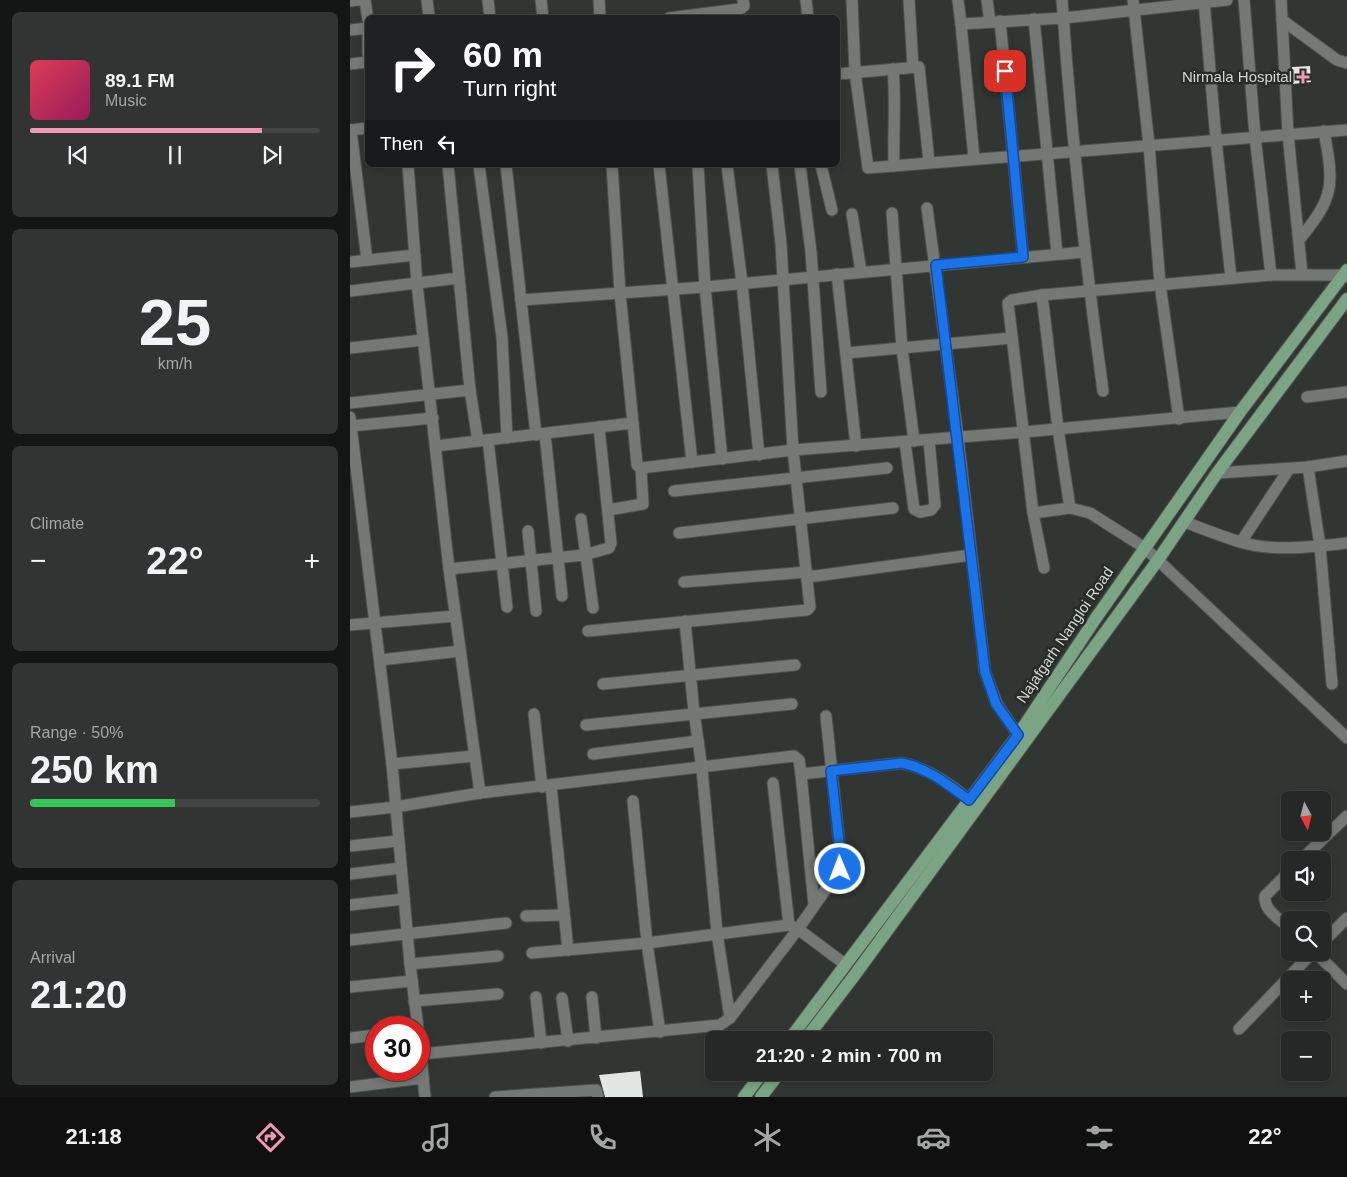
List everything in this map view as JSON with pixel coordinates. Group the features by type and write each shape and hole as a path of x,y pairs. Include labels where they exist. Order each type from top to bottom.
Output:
{"main road":[{"name":"Najafgarh Nangloi Road","path":"795,1031 974,804 1018,735 1240,412 1346,274"},
{"name":"Najafgarh Nangloi Road","path":"811,1031 974,804 1158,560 1217,473 1347,299"},
{"path":"744,1097 756,1081"},
{"path":"761,1097 773,1081"}],"street":[{"path":"350,1 359,0"},
{"path":"365,0 367,15"},
{"path":"427,0 429,15"},
{"path":"488,0 490,15"},
{"path":"541,0 543,15"},
{"path":"599,0 600,15"},
{"path":"693,15 740,9 744,6 743,0"},
{"path":"806,0 808,15"},
{"path":"852,0 856,72 867,166 894,166 974,158 1347,130"},
{"path":"909,0 913,67"},
{"path":"958,0 974,158"},
{"path":"987,0 995,22 1013,155 1023,257"},
{"path":"1062,0 1084,252 1103,391"},
{"path":"961,24 1064,18 1134,5 1227,0"},
{"path":"1244,0 1255,136 1271,275"},
{"path":"1280,0 1288,134 1302,274"},
{"path":"1204,1 1216,140 1231,278"},
{"path":"1134,5 1149,145 1160,284 1179,419"},
{"path":"1034,19 1057,254"},
{"path":"1282,20 1337,60 1347,64"},
{"path":"350,30 365,30"},
{"path":"350,64 365,62"},
{"path":"840,74 893,68 913,67 920,69 929,162"},
{"path":"893,68 896,105 893,136 894,166"},
{"path":"365,128 351,130 367,260"},
{"path":"1299,240 1329,195 1330,163 1324,131"},
{"path":"408,167 414,255 449,569 480,793"},
{"path":"448,167 470,390 483,441 507,607"},
{"path":"478,167 502,337 507,438"},
{"path":"506,167 521,300 559,557 562,596"},
{"path":"608,510 643,504 641,468 637,465 620,293 612,167"},
{"path":"659,167 692,462"},
{"path":"698,167 705,287 722,459"},
{"path":"727,167 742,283 759,455"},
{"path":"588,632 807,610 811,604 794,450 783,280 772,167"},
{"path":"800,167 811,252 822,392"},
{"path":"821,167 832,210"},
{"path":"927,208 958,437 987,680 996,704 1018,735"},
{"path":"892,213 914,509 920,512 931,510 935,504 929,440"},
{"path":"852,214 861,272"},
{"path":"521,300 672,290 1084,252"},
{"path":"350,262 414,255"},
{"path":"837,274 856,446"},
{"path":"1044,568 1033,513 1008,303 1012,300 1042,295 1160,284 1271,275 1346,274"},
{"path":"350,291 460,278"},
{"path":"1042,295 1058,429 1070,508"},
{"path":"846,353 1012,338"},
{"path":"350,348 423,340"},
{"path":"350,403 470,390"},
{"path":"1307,397 1347,392"},
{"path":"641,468 794,450 1179,419 1240,412"},
{"path":"416,1016 392,764 351,422 432,418"},
{"path":"436,446 633,424"},
{"path":"449,569 501,565 586,554 609,548 611,543 599,427"},
{"path":"1217,473 1289,469 1347,461"},
{"path":"1308,467 1320,546 1332,684"},
{"path":"674,491 887,468"},
{"path":"1241,542 1289,469"},
{"path":"679,533 893,508"},
{"path":"1033,513 1070,508 1090,513 1145,548 1347,738"},
{"path":"581,519 593,608"},
{"path":"1185,522 1241,542 1284,547 1347,543"},
{"path":"528,531 536,611"},
{"path":"684,582 808,574 971,555"},
{"path":"350,626 455,616"},
{"path":"685,622 702,768 717,933 730,1018"},
{"path":"380,660 460,651"},
{"path":"603,684 690,677 794,665"},
{"path":"586,725 694,712 792,704"},
{"path":"534,714 546,786 568,950"},
{"path":"430,1053 720,1025 730,1018 793,927 814,905 836,875 841,860 826,716"},
{"path":"592,754 698,741"},
{"path":"392,764 474,756"},
{"path":"350,812 395,807 480,793 794,756 798,760 801,774 814,905"},
{"path":"801,774 902,763 912,765 938,778 974,804"},
{"path":"773,782 793,927"},
{"path":"633,801 647,943 660,1032"},
{"path":"1310,851 1347,816"},
{"path":"350,846 398,841"},
{"path":"350,874 401,868"},
{"path":"1281,880 1264,896 1267,908 1281,921"},
{"path":"350,905 404,899"},
{"path":"526,916 563,915"},
{"path":"1331,934 1347,918"},
{"path":"350,940 506,923"},
{"path":"532,953 647,943 717,933 793,927 846,965"},
{"path":"410,964 498,956"},
{"path":"1240,1029 1305,961"},
{"path":"1323,961 1347,984"},
{"path":"350,988 412,981"},
{"path":"414,1001 498,994"},
{"path":"536,997 541,1043"},
{"path":"592,997 596,1038"},
{"path":"562,998 568,1040"},
{"path":"350,1038 365,1036"},
{"path":"350,1087 399,1081"},
{"path":"423,1081 425,1097"},
{"path":"495,1097 596,1090 598,1097"}],"building":[{"path":"1310,66 1311,82 1293,84 1292,67"},
{"path":"640,1071 643,1097 605,1097 599,1075"}],"place":[{"name":"Nirmala Hospital","path":"1303,77"}],"route":[{"path":"840,869 841,860 831,771 902,763 912,765 938,778 969,800 1018,735 996,704 985,672 936,265 1023,257 1005,71"}]}
